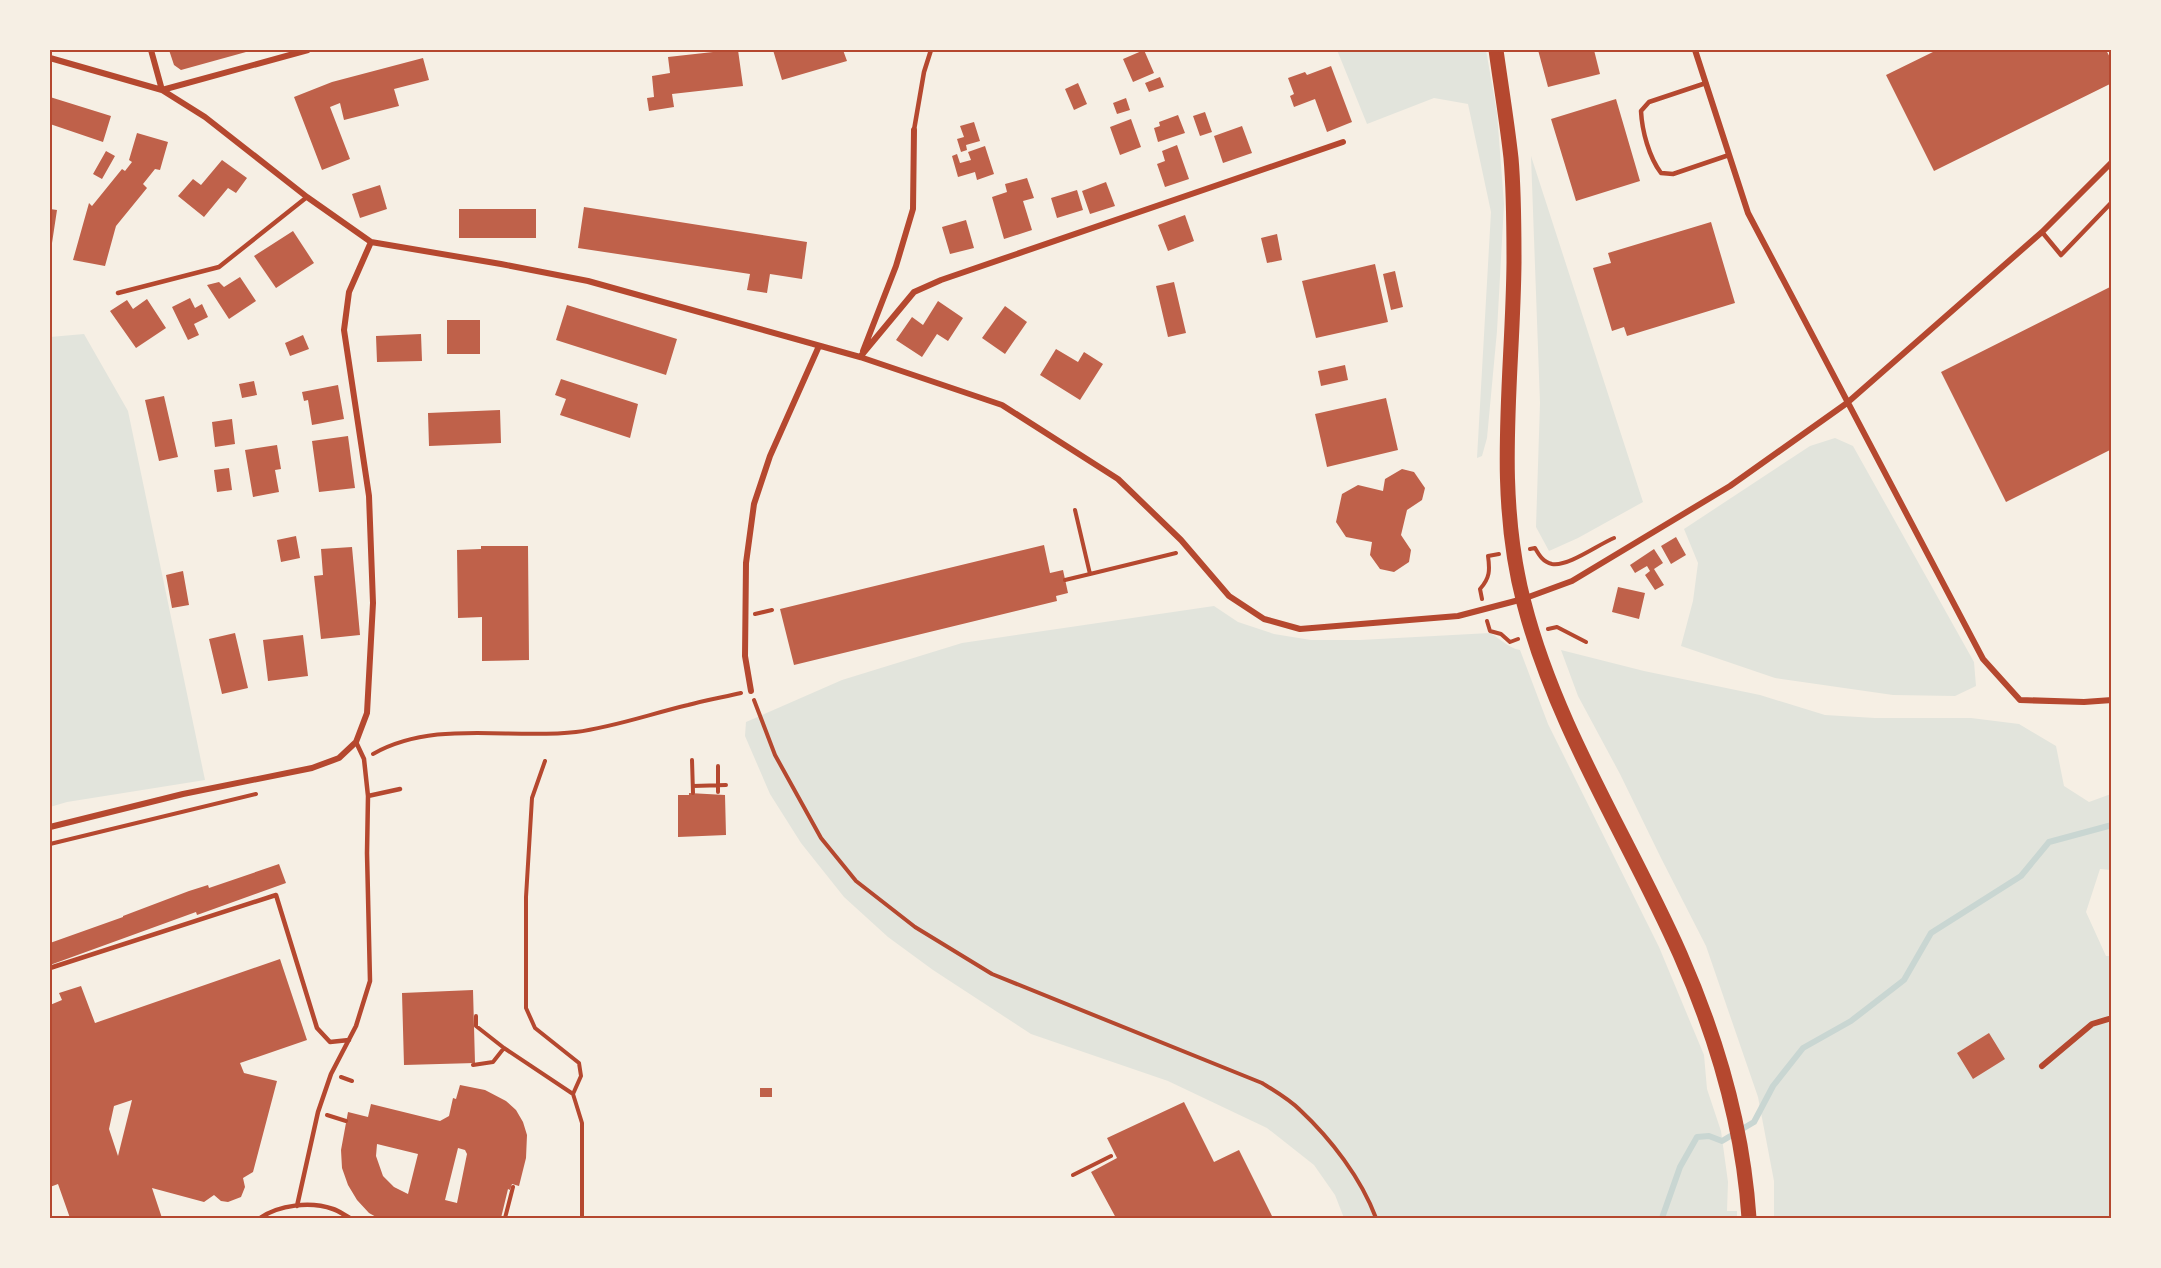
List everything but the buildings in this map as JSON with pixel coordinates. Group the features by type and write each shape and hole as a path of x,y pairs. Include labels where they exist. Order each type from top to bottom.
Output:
{"main road":[{"path":"1496,50 1511,160 1514,261 1506,418 1507,490 1515,559 1523,598 1541,660 1593,779 1680,954 1713,1040 1736,1118 1749,1218"}],"street":[{"path":"151,50 162,90"},
{"path":"162,90 308,50"},
{"path":"1695,50 1748,213 1983,658 2020,700 2084,702 2112,700"},
{"path":"50,58 162,90 204,117 307,197 371,242 588,281 860,357 1002,405 1118,478 1189,550 1229,596 1263,620 1300,628 1458,616 1523,598 1572,581 1730,486 1847,403 2042,231 2112,162"},
{"path":"860,357 896,266 913,209 914,130"},
{"path":"860,357 914,292 940,280 1343,142"},
{"path":"50,827 183,794 312,768 339,758 356,742 367,713 373,603 369,496 344,330 349,292 371,242"},
{"path":"751,691 746,656 746,563 754,504 770,456 819,346"},
{"path":"2042,1065 2092,1024 2112,1018"}],"lane":[{"path":"914,130 924,72 931,50"},
{"path":"1706,84 1649,102 1641,111 1642,123 1655,165 1661,173 1673,174 1729,155"},
{"path":"118,293 219,267 307,197"},
{"path":"2042,231 2061,255 2112,202"},
{"path":"297,1206 318,1112 331,1074 356,1026 370,981 368,796 364,759 356,742"},
{"path":"368,796 400,789"},
{"path":"50,968 276,895 317,1028 330,1042 349,1040"},
{"path":"260,1218 267,1213 304,1204 333,1209 350,1218"}],"path":[{"path":"1075,510 1090,574"},
{"path":"1065,580 1189,550"},
{"path":"364,759 387,746 418,737 445,734 573,732 631,721 689,704 751,691 775,755 820,838 856,881 915,927 992,974 1262,1083 1299,1109 1342,1156 1371,1204 1376,1218"},
{"path":"692,760 693,793"},
{"path":"545,761 532,798 526,897 526,1008 536,1028 579,1063 581,1076 573,1094"},
{"path":"718,766 718,792"},
{"path":"693,786 726,785"},
{"path":"50,844 258,794"},
{"path":"476,1017 476,1026 504,1048 573,1094 582,1123 582,1218"},
{"path":"473,1065 493,1062 504,1048"},
{"path":"318,1112 346,1121"},
{"path":"1073,1174 1111,1156"},
{"path":"505,1218 513,1187"}],"shaded area":[{"path":"1337,50 1486,50 1497,113 1504,204 1497,331 1487,438 1482,456 1477,458 1491,212 1468,104 1434,98 1367,124"},
{"path":"1531,156 1643,502 1578,538 1549,551 1536,527 1540,403"},
{"path":"84,334 128,411 205,780 67,802 50,807 50,337"},
{"path":"1835,438 1853,446 1974,662 1976,686 1955,696 1893,695 1775,678 1681,646 1693,601 1698,563 1684,529 1810,446"},
{"path":"1214,606 1238,622 1274,634 1311,640 1360,640 1490,633 1520,650 1548,724 1659,947 1704,1055 1707,1089 1721,1131 1728,1182 1727,1211 1737,1211 1737,1218 1344,1218 1335,1195 1314,1165 1267,1128 1168,1081 1031,1034 933,970 888,937 844,897 801,843 770,794 745,736 746,722 842,680 962,643"},
{"path":"1561,650 1644,671 1760,695 1825,715 1875,718 1971,718 2019,724 2056,746 2064,786 2089,802 2111,794 2111,870 2100,869 2086,912 2106,956 2111,956 2111,1218 1774,1218 1774,1181 1758,1097 1706,946 1620,774 1578,696"}],"waterway":[{"path":"1662,1218 1680,1167 1697,1137 1709,1136 1722,1141 1754,1122 1773,1086 1803,1048 1851,1021 1904,980 1931,933 2021,876 2049,842 2112,825"}]}
